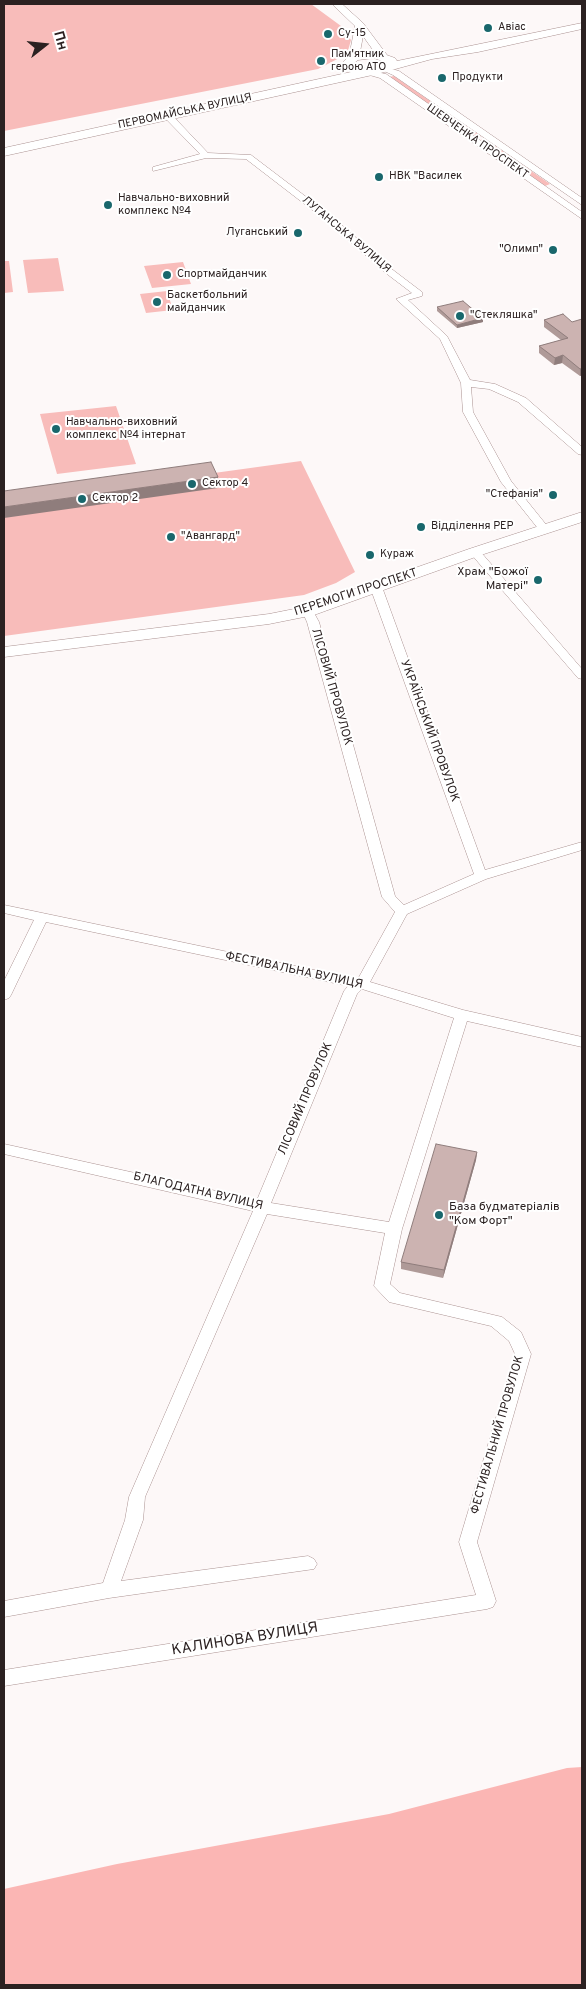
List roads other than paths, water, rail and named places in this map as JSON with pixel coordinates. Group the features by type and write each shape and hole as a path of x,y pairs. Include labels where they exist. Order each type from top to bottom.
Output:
{"main road":[{"path":"383,56 391,60 389,68 432,56 483,48 582,26"},
{"path":"368,72 350,67 351,60 368,54 383,56 432,56"},
{"name":"ПЕРВОМАЙСЬКА ВУЛИЦЯ","path":"4,140 123,118 325,75 332,73 351,60"},
{"name":"ПЕРВОМАЙСЬКА ВУЛИЦЯ","path":"4,152 389,68"},
{"name":"ПЕРЕМОГИ ПРОСПЕКТ","path":"4,652 269,619 308,611 475,552 582,517"}],"street":[{"path":"337,4 360,25 383,56"},
{"path":"351,60 360,25"},
{"name":"ШЕВЧЕНКА ПРОСПЕКТ","path":"389,68 582,202"},
{"name":"ШЕВЧЕНКА ПРОСПЕКТ","path":"368,72 384,76 582,216"},
{"path":"156,169 206,155 168,116"},
{"name":"ЛУГАНСЬКА ВУЛИЦЯ","path":"206,155 248,157 327,218 390,272 419,294 401,299 444,338 466,383 468,412 506,482 544,530"},
{"path":"466,383 491,386 522,400 582,452"},
{"path":"475,552 582,676"},
{"name":"УКРАЇНСЬКИЙ ПРОВУЛОК","path":"376,587 481,876"},
{"name":"ЛІСОВИЙ ПРОВУЛОК","path":"109,1590 134,1520 137,1497 262,1207 351,990 364,980 402,911 389,897 313,622 308,611"},
{"path":"402,911 481,876 582,846"},
{"name":"ФЕСТИВАЛЬНА ВУЛИЦЯ","path":"4,909 360,984 462,1015 582,1042"},
{"path":"4,995 42,917"},
{"name":"ФЕСТИВАЛЬНИЙ ПРОВУЛОК","path":"462,1015 394,1229 382,1286 395,1298 496,1321 515,1337 523,1354 468,1542 487,1601"},
{"name":"БЛАГОДАТНА ВУЛИЦЯ","path":"4,1149 262,1207 394,1229"},
{"path":"4,1609 109,1590 308,1564"},
{"name":"КАЛИНОВА ВУЛИЦЯ","path":"4,1678 487,1601"}],"place":[{"name":"Авіас","path":"488,28"},
{"name":"Су-15","path":"328,34"},
{"name":"Пам'ятник герою АТО","path":"321,61"},
{"name":"Продукти","path":"442,78"},
{"name":"НВК \"Василек","path":"379,177"},
{"name":"Навчально-виховний комплекс №4","path":"108,205"},
{"name":"Луганський","path":"298,233"},
{"name":"\"Олимп\"","path":"553,250"},
{"name":"Спортмайданчик","path":"167,275"},
{"name":"Баскетбольний майданчик","path":"157,302"},
{"name":"\"Стекляшка\"","path":"460,316"},
{"name":"Навчально-виховний комплекс №4 інтернат","path":"56,429"},
{"name":"Сектор 4","path":"192,484"},
{"name":"\"Стефанія\"","path":"553,495"},
{"name":"Сектор 2","path":"82,499"},
{"name":"Відділення РЕР","path":"421,527"},
{"name":"\"Авангард\"","path":"171,537"},
{"name":"Кураж","path":"370,555"},
{"name":"Храм \"Божої Матері\"","path":"538,580"},
{"name":"База будматеріалів \"Ком Форт\"","path":"439,1215"}]}
